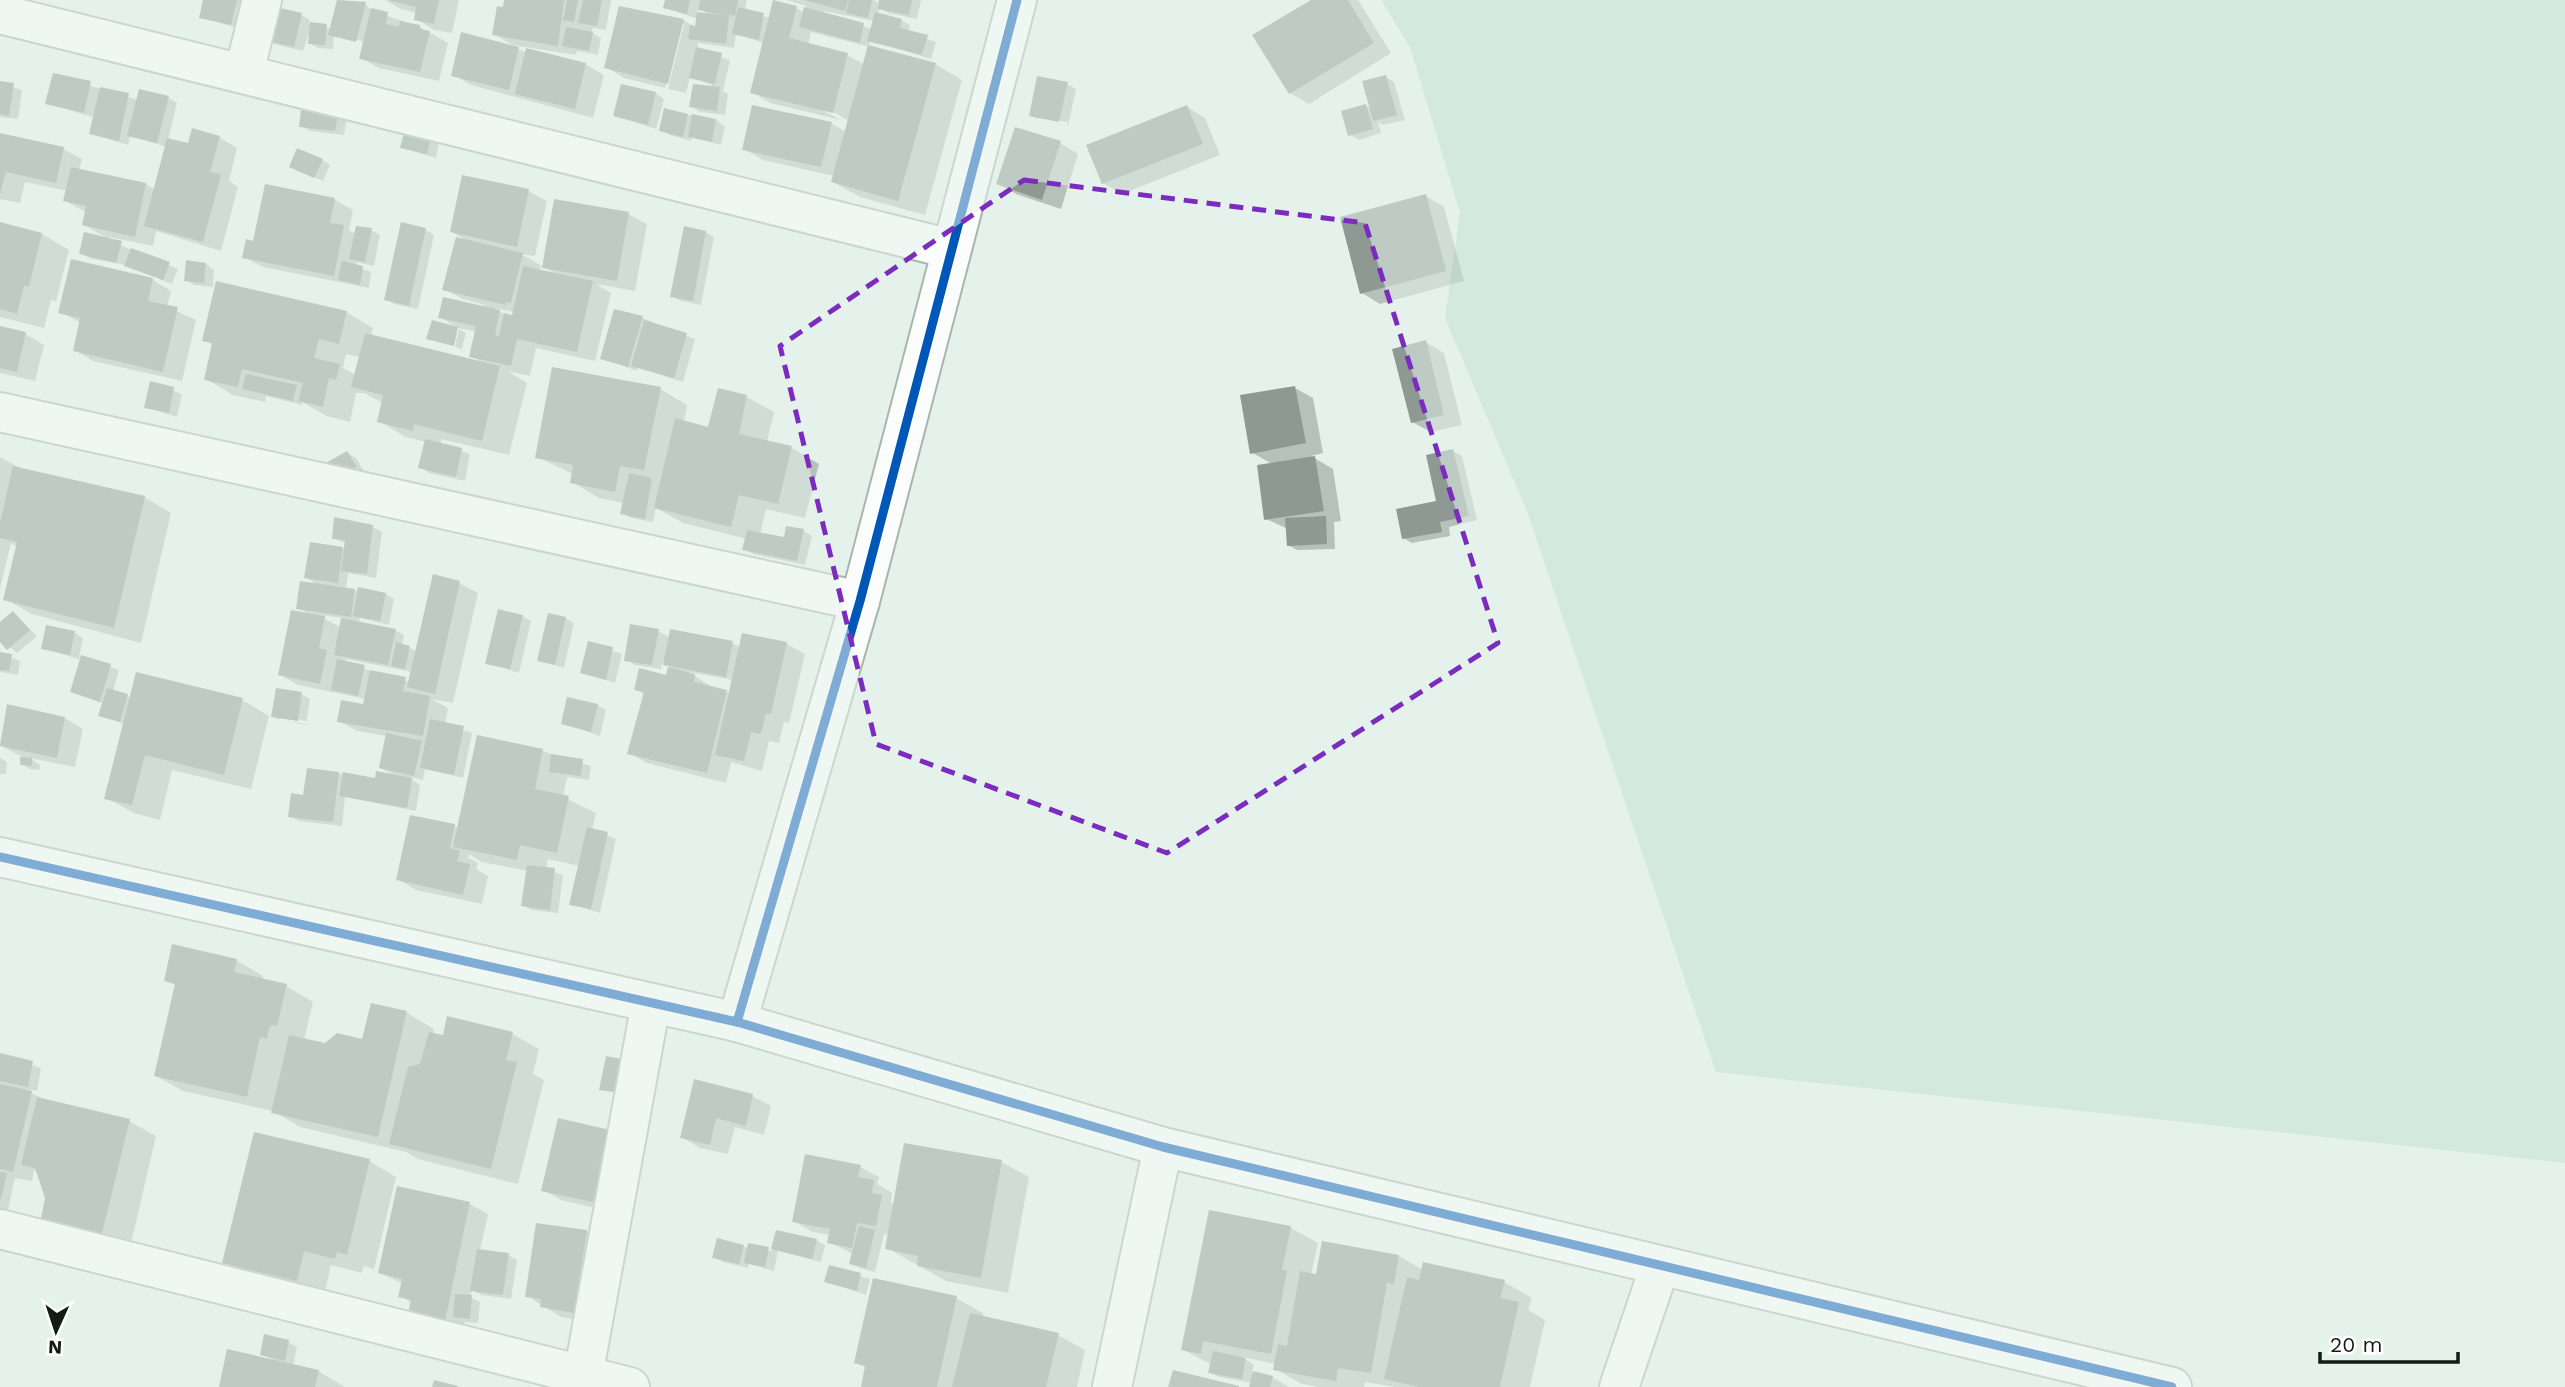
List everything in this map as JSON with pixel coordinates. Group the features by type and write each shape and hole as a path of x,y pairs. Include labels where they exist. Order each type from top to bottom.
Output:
{"street":[{"path":"244,73 262,0"},
{"path":"737,1022 860,601 1017,0"},
{"path":"0,14 951,249"},
{"path":"0,412 860,601"},
{"path":"0,857 737,1022 1163,1147 2172,1387"},
{"path":"582,1381 651,1003"},
{"path":"1112,1387 1163,1147"},
{"path":"0,1229 582,1381 630,1387"},
{"path":"1619,1387 1660,1266"}],"highlighted area":[{"path":"1024,180 1365,223 1498,643 1167,853 876,744 780,346"}],"green space":[{"path":"1381,0 2565,0 2565,1163 1716,1072 1528,514 1445,318 1460,213 1410,47"}],"building":[{"path":"203,0 237,0 231,25 199,18"},
{"path":"337,0 366,2 356,42 328,35"},
{"path":"388,0 439,0 434,24 414,20 416,7"},
{"path":"504,0 564,0 558,46 492,35 497,6 503,7"},
{"path":"567,0 578,0 574,22 563,20"},
{"path":"583,0 602,0 597,26 578,23"},
{"path":"665,0 690,0 687,14 663,8"},
{"path":"700,0 738,0 735,16 729,15 726,44 688,39 690,25 695,26 697,12 723,15 698,10"},
{"path":"773,0 797,6 789,38 848,53 833,113 750,93"},
{"path":"804,0 848,0 845,11"},
{"path":"849,0 872,0 868,18 846,13"},
{"path":"879,0 912,0 909,15 878,9"},
{"path":"1311,0 1348,0 1374,43 1289,94 1252,35"},
{"path":"267,5 302,13 294,47 259,39"},
{"path":"619,6 684,19 668,84 604,68"},
{"path":"738,7 764,13 759,40 732,34"},
{"path":"804,7 864,23 860,43 799,27"},
{"path":"371,8 388,12 386,24 399,27 400,21 420,25 420,29 430,31 420,72 359,59"},
{"path":"875,12 902,19 900,28 928,35 922,55 867,41"},
{"path":"310,22 327,24 325,45 308,44"},
{"path":"566,27 593,32 589,51 562,46"},
{"path":"461,32 519,47 509,90 451,76"},
{"path":"868,45 936,63 898,201 831,182"},
{"path":"696,47 722,53 715,84 689,78"},
{"path":"526,48 586,63 575,109 515,94"},
{"path":"53,73 91,81 84,113 45,104"},
{"path":"1386,75 1397,115 1373,121 1362,81"},
{"path":"1037,76 1068,82 1059,122 1029,116"},
{"path":"0,81 14,83 9,116 0,114"},
{"path":"621,84 656,92 648,125 613,116"},
{"path":"693,84 720,87 717,111 689,107"},
{"path":"100,87 129,93 119,141 89,134"},
{"path":"139,89 169,96 157,143 127,136"},
{"path":"1366,104 1373,129 1348,136 1341,111"},
{"path":"752,105 832,122 821,167 742,150"},
{"path":"1187,105 1203,144 1102,184 1086,145"},
{"path":"664,108 688,114 683,137 659,131"},
{"path":"301,109 338,114 335,131 299,127"},
{"path":"692,114 716,119 712,142 688,137"},
{"path":"1015,127 1061,141 1042,200 996,184"},
{"path":"192,128 220,136 210,172 221,174 203,242 144,226 167,138 188,143"},
{"path":"405,129 431,135 427,154 400,148"},
{"path":"0,133 64,147 56,183 6,172 0,194"},
{"path":"297,148 323,159 314,178 289,167"},
{"path":"71,167 146,183 135,237 82,225 86,206 63,201"},
{"path":"462,175 529,189 517,247 450,232"},
{"path":"265,184 335,198 330,223 344,225 334,276 242,258 246,239 253,241"},
{"path":"1426,194 1446,271 1360,294 1340,217"},
{"path":"554,199 629,212 617,281 542,268"},
{"path":"0,222 42,233 29,287 24,285 17,314 0,309"},
{"path":"401,222 426,228 409,306 384,300"},
{"path":"356,226 372,228 365,262 349,259"},
{"path":"684,226 706,231 693,301 670,297"},
{"path":"84,232 122,241 116,263 79,254"},
{"path":"456,237 523,253 511,303 506,302 506,305 442,290"},
{"path":"131,248 170,262 163,280 124,266"},
{"path":"71,259 153,278 148,301 178,307 163,372 73,351 80,318 58,313"},
{"path":"186,260 206,263 204,283 184,281"},
{"path":"342,261 363,266 360,285 338,280"},
{"path":"523,266 593,281 577,352 517,339 511,366 469,357 476,326 438,318 443,297 500,310 495,335 499,336 504,313 512,315"},
{"path":"216,281 347,311 339,344 319,339 314,358 340,364 336,380 329,378 323,407 298,401 303,383 242,369 238,387 204,380 212,343 202,341"},
{"path":"614,309 643,316 628,367 600,359"},
{"path":"432,320 458,327 454,346 426,339"},
{"path":"644,320 687,333 674,378 631,366"},
{"path":"0,326 26,332 17,372 0,368"},
{"path":"365,333 500,366 482,441 414,424 413,431 377,422 383,395 351,387"},
{"path":"1426,340 1444,415 1411,423 1392,349"},
{"path":"552,367 661,387 644,470 620,466 615,492 570,483 573,465 535,458"},
{"path":"246,374 297,385 293,401 242,389"},
{"path":"150,381 174,387 169,413 144,408"},
{"path":"1295,386 1306,443 1250,454 1240,395"},
{"path":"718,388 747,395 739,434 792,446 778,504 739,495 731,527 654,508 675,418 708,427"},
{"path":"425,439 462,448 456,477 418,468"},
{"path":"1453,449 1469,516 1440,522 1442,532 1402,539 1396,509 1436,501 1426,455"},
{"path":"347,451 357,467 333,481 324,464"},
{"path":"1315,456 1324,511 1264,520 1257,465"},
{"path":"13,466 145,496 114,628 3,600 17,542 0,538 0,523"},
{"path":"629,473 652,478 645,519 620,514"},
{"path":"1326,516 1327,544 1287,546 1285,518"},
{"path":"334,517 373,525 367,574 341,571 345,540 332,539"},
{"path":"786,526 804,529 797,561 742,550 747,530 784,537"},
{"path":"310,542 343,547 338,583 304,578"},
{"path":"433,574 460,581 435,694 407,687"},
{"path":"300,581 355,589 351,617 296,609"},
{"path":"358,587 386,593 380,621 353,616"},
{"path":"498,609 523,615 510,669 485,664"},
{"path":"291,610 325,616 319,648 327,650 320,684 278,675"},
{"path":"13,611 30,630 7,650 0,642 0,622"},
{"path":"548,613 566,617 555,665 537,661"},
{"path":"341,618 396,629 388,665 334,655"},
{"path":"630,624 659,629 652,665 624,661"},
{"path":"46,625 75,631 70,655 41,649"},
{"path":"670,629 733,641 726,677 663,665"},
{"path":"742,633 787,642 771,714 766,713 761,734 751,732 744,761 715,755"},
{"path":"588,641 613,647 606,680 580,673"},
{"path":"396,642 410,646 405,669 391,666"},
{"path":"0,652 12,654 9,671 0,670"},
{"path":"81,655 111,664 100,702 70,692"},
{"path":"337,659 365,665 358,696 331,690"},
{"path":"668,667 695,674 694,682 727,690 707,773 627,754 644,692 634,690 639,668 666,675"},
{"path":"370,670 406,677 403,691 430,696 423,736 337,722 341,700 363,704"},
{"path":"136,672 243,698 224,775 145,755 132,805 104,799"},
{"path":"107,688 128,694 120,722 98,716"},
{"path":"276,688 302,692 298,721 271,717"},
{"path":"567,697 598,704 591,732 561,724"},
{"path":"7,704 65,717 57,758 0,746"},
{"path":"430,719 464,726 454,775 420,768"},
{"path":"386,733 422,741 414,776 379,768"},
{"path":"477,735 543,749 535,789 569,796 557,853 520,845 517,860 453,847"},
{"path":"551,754 583,759 581,776 549,772"},
{"path":"20,757 32,758 32,766 20,765"},
{"path":"307,768 339,772 333,822 288,817 291,793 303,795"},
{"path":"376,771 412,778 407,808 339,796 343,772 375,778"},
{"path":"410,815 455,824 450,848 460,851 457,861 470,864 463,895 396,880"},
{"path":"587,827 608,832 591,909 569,905"},
{"path":"527,865 555,868 550,910 521,906"},
{"path":"172,944 237,959 234,972 287,984 277,1026 270,1025 267,1039 260,1037 247,1097 154,1076 175,984 164,981"},
{"path":"371,1003 407,1011 378,1137 271,1113 289,1035 325,1043 337,1033 362,1039"},
{"path":"447,1016 513,1032 506,1060 517,1062 491,1169 389,1144 408,1067 420,1064 429,1032 443,1035"},
{"path":"0,1053 33,1061 28,1087 0,1081"},
{"path":"606,1056 627,1060 620,1093 599,1090"},
{"path":"694,1079 753,1094 746,1126 716,1118 710,1145 680,1138"},
{"path":"0,1084 32,1091 13,1172 0,1169"},
{"path":"37,1097 130,1119 101,1237 40,1223 45,1198 35,1168 21,1165"},
{"path":"558,1118 610,1130 593,1202 541,1191"},
{"path":"254,1132 370,1159 347,1255 337,1252 335,1259 304,1251 297,1281 222,1263"},
{"path":"904,1143 1002,1160 981,1278 917,1266 918,1256 885,1249"},
{"path":"805,1154 861,1165 858,1177 874,1180 872,1193 882,1195 876,1226 857,1223 852,1248 827,1243 830,1229 792,1222"},
{"path":"0,1172 7,1173 1,1199 0,1199"},
{"path":"397,1186 470,1202 445,1321 408,1313 411,1300 398,1297 402,1279 378,1273"},
{"path":"1209,1210 1291,1226 1282,1270 1287,1271 1271,1354 1203,1341 1201,1354 1181,1350"},
{"path":"536,1223 587,1230 574,1313 540,1307 541,1299 525,1297"},
{"path":"859,1226 875,1230 866,1268 849,1264"},
{"path":"776,1230 817,1239 812,1259 771,1249"},
{"path":"717,1238 744,1245 739,1264 712,1258"},
{"path":"1322,1241 1399,1255 1394,1284 1387,1283 1371,1373 1338,1368 1336,1381 1273,1370 1278,1344 1287,1346 1300,1271 1316,1274"},
{"path":"748,1243 769,1247 765,1267 744,1263"},
{"path":"477,1249 509,1253 503,1295 470,1291"},
{"path":"1423,1262 1505,1280 1500,1298 1519,1302 1500,1387 1419,1387 1384,1379 1407,1277 1419,1280"},
{"path":"829,1265 861,1273 857,1291 824,1282"},
{"path":"873,1278 957,1296 937,1387 861,1387 865,1366 854,1363"},
{"path":"455,1294 472,1295 470,1319 453,1317"},
{"path":"970,1313 1059,1333 1046,1387 952,1387"},
{"path":"264,1334 289,1340 285,1361 260,1355"},
{"path":"227,1349 319,1370 315,1387 219,1387"},
{"path":"1213,1351 1246,1358 1242,1379 1208,1373"},
{"path":"1173,1370 1239,1386 1239,1387 1168,1387"},
{"path":"1253,1371 1273,1376 1270,1387 1249,1387"},
{"path":"434,1380 458,1386 458,1387 432,1387"}],"cycle path":[{"path":"737,1022 860,601 1017,0"},
{"path":"0,857 737,1022 1163,1147 2172,1387"}]}
